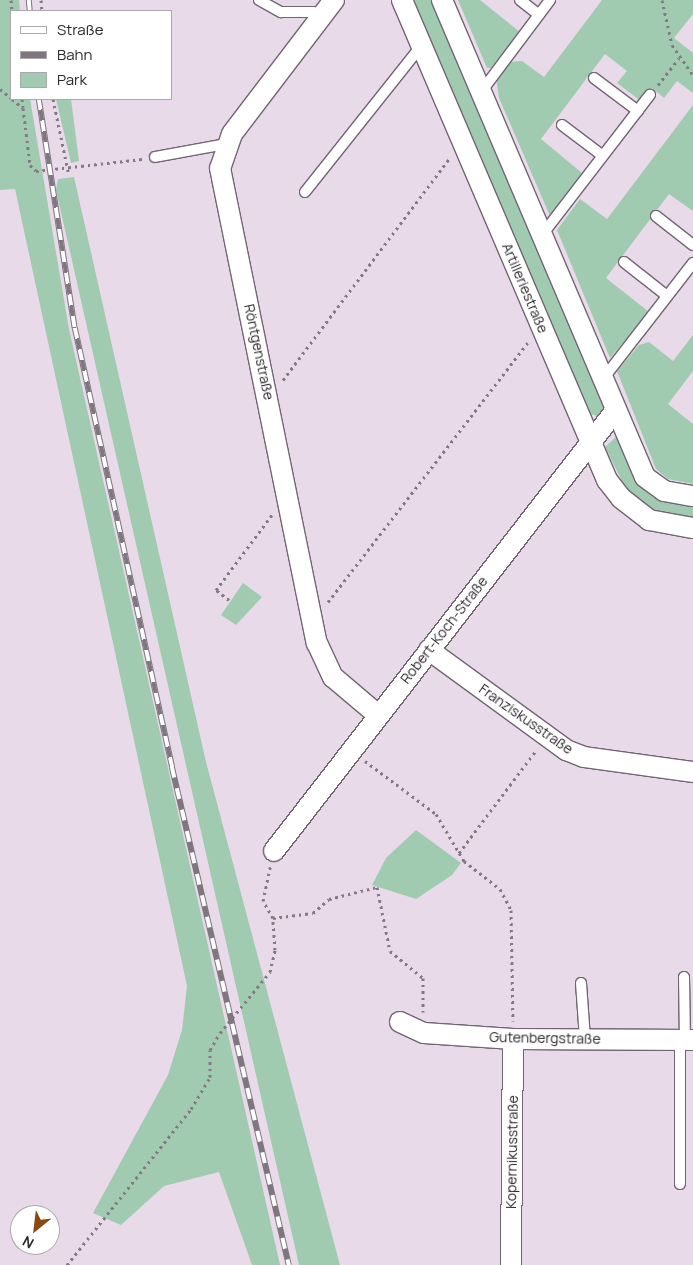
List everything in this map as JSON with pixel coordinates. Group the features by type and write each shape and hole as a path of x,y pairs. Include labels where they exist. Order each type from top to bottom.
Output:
{"street":[{"name":"Röntgenstraße","path":"334,0 226,144 220,168 222,188 269,398 312,623 333,678 378,715"},
{"name":"Artilleriestraße","path":"402,0 608,480 635,512 666,525 693,528"},
{"path":"442,0 645,477 664,492 693,496"},
{"name":"Robert-Koch-Straße","path":"274,851 616,410"},
{"name":"Franziskusstraße","path":"428,650 547,736 584,757 693,772"},
{"name":"Gutenbergstraße","path":"400,1022 424,1033 513,1039 686,1040"},
{"name":"Kopernikusstraße","path":"511,1265 513,1039"}],"lane":[{"path":"259,0 281,12 313,12 321,17"},
{"path":"520,0 539,15"},
{"path":"481,92 550,0"},
{"path":"305,192 422,45"},
{"path":"594,78 638,111"},
{"path":"542,234 650,96"},
{"path":"562,125 603,156"},
{"path":"155,156 226,144"},
{"path":"656,216 693,245"},
{"path":"624,262 668,296"},
{"path":"603,379 693,263"},
{"path":"680,1184 686,1040 684,977"},
{"path":"581,983 585,1039"}],"path":[{"path":"662,0 672,45 679,58 693,75"},
{"path":"650,96 679,58"},
{"path":"14,100 23,108"},
{"path":"22,100 30,165 36,171 68,170 155,156"},
{"path":"53,100 68,170"},
{"path":"269,398 462,141"},
{"path":"312,623 540,324"},
{"path":"229,600 216,590 274,512 290,505"},
{"path":"458,853 547,736"},
{"path":"351,750 436,814 458,853 500,889 512,910 513,1039"},
{"path":"67,1265 103,1223 191,1109 210,1077 210,1050 220,1033 270,972 275,950 273,918 263,895 274,851"},
{"path":"273,918 313,913 329,899 377,887 390,950 422,978 424,1033"}],"green space":[{"path":"0,0 19,0 20,10 10,10 10,100 30,100 69,329 280,1265 252,1265 219,1172 164,1186 121,1225 93,1213 168,1075 182,1030 187,986 15,189 0,190"},
{"path":"412,0 433,0 607,406 598,416 590,414"},
{"path":"458,0 480,0 520,32 491,68 487,68"},
{"path":"602,0 693,0 693,14 674,38 693,53 693,93 677,81 664,98 652,88 642,102 617,83 627,71 605,54 541,139 582,173 550,216 499,98 496,78 510,62 522,61 544,77"},
{"path":"56,100 71,100 79,161 71,163"},
{"path":"693,105 693,211 669,194 606,278 649,312 610,358 557,230 580,199 607,219"},
{"path":"74,177 206,762 340,1265 299,1265 56,190 58,179"},
{"path":"693,335 693,371 668,404 693,424 693,484 668,479 656,469 617,371 639,345 649,342 673,361"},
{"path":"618,435 640,479 693,504 693,520 646,509 626,489 605,447"},
{"path":"243,583 262,597 236,625 221,615"},
{"path":"416,830 461,863 452,875 416,899 372,885 386,858"}],"railway":[{"path":"29,0 30,10"},
{"path":"39,100 75,328 172,767 289,1265"}]}
